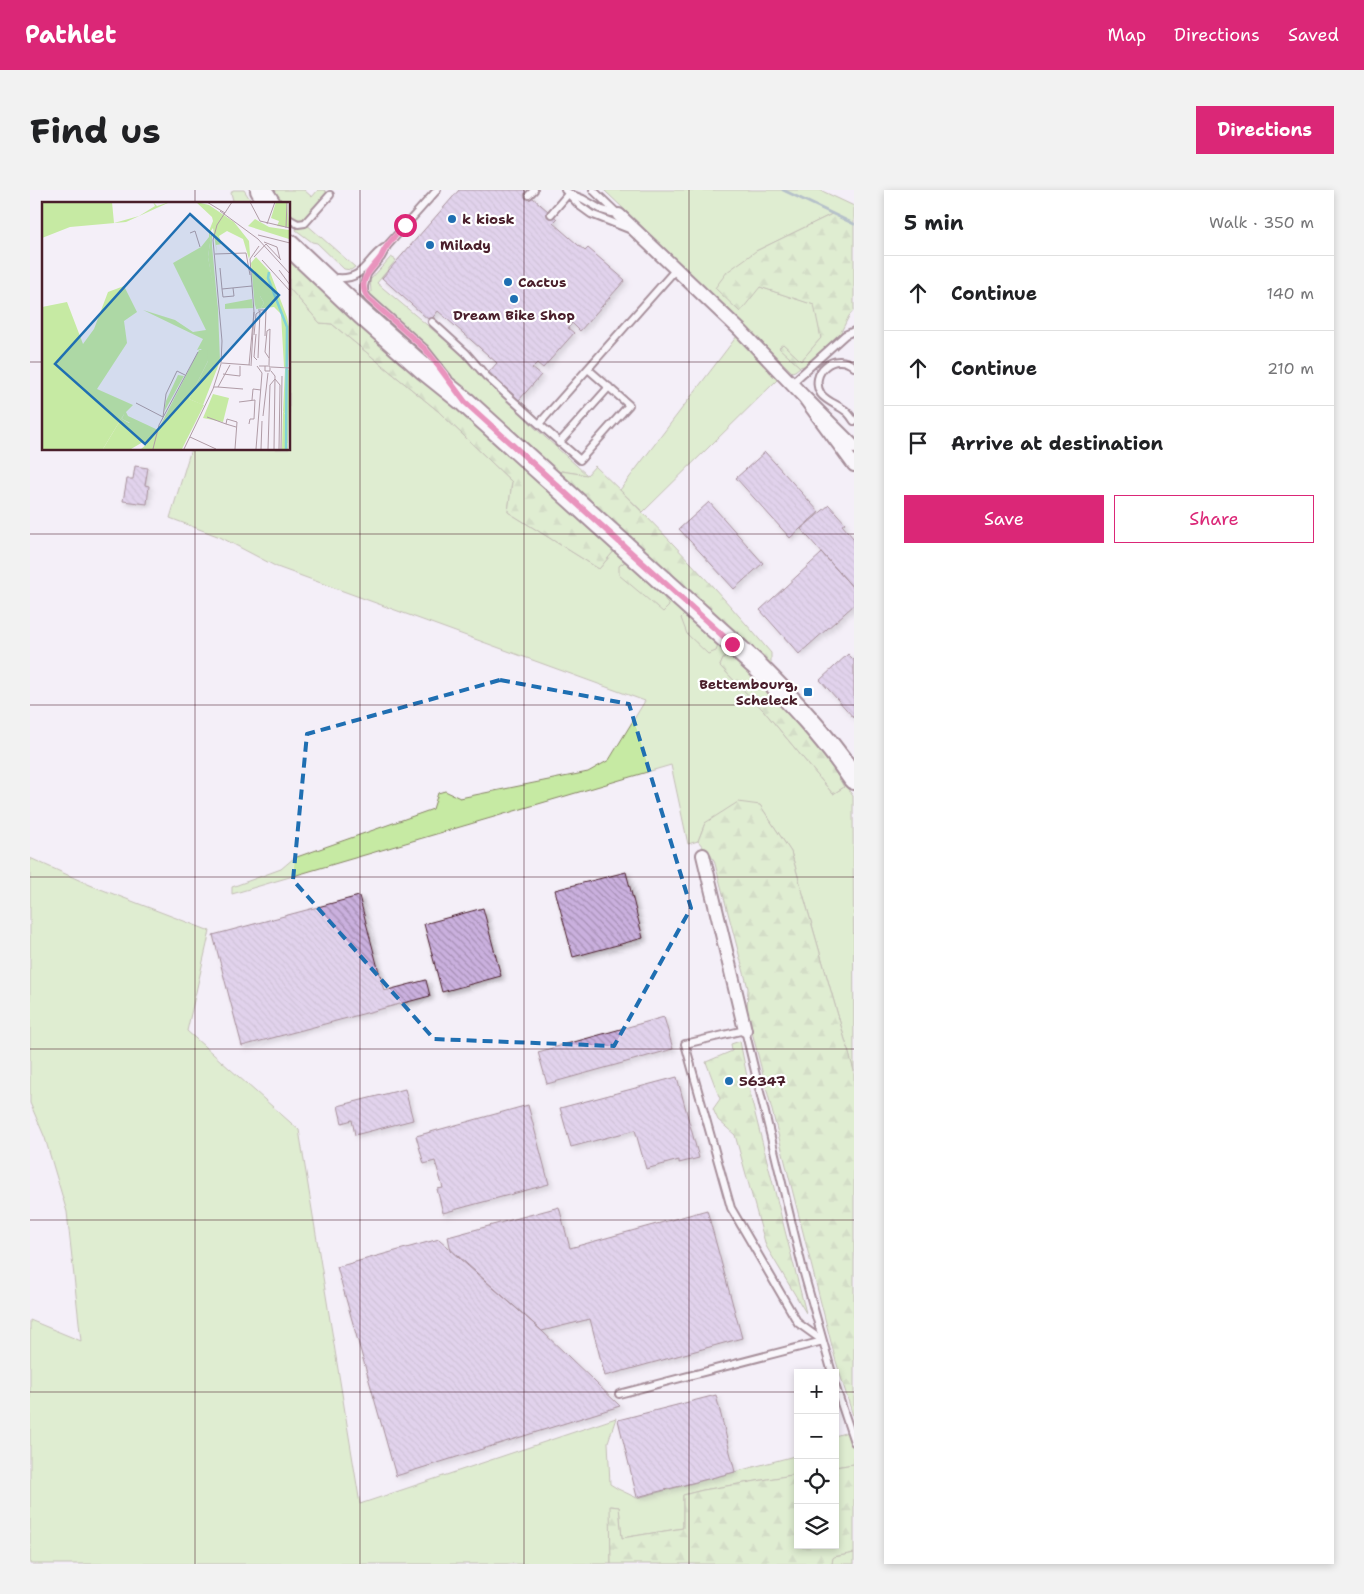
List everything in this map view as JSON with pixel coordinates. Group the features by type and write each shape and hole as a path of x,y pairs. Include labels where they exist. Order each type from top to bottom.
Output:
{"main road":[{"path":"248,190 256,202"},
{"path":"261,190 269,202"},
{"path":"290,229 318,260 421,353 465,402"},
{"path":"290,239 323,272 338,278"},
{"path":"290,246 357,310 425,370 465,402 754,664 819,732 854,779"}],"street":[{"path":"619,215 741,331 792,383 854,465"},
{"path":"804,397 854,447"},
{"path":"819,732 854,762"},
{"path":"703,855 744,1030"}],"lane":[{"path":"268,190 276,202"},
{"path":"437,190 387,246 381,257 367,274 364,280 364,293 425,349 465,402"},
{"path":"593,190 619,215"},
{"path":"567,192 602,210 619,215"},
{"path":"551,214 567,192"},
{"path":"567,192 580,206 591,214 638,232"},
{"path":"290,220 298,224 305,223 330,195"},
{"path":"338,278 354,277 362,271 376,253 387,246"},
{"path":"539,424 676,269"},
{"path":"432,322 466,353 486,376 580,460 629,405 588,369"},
{"path":"792,383 845,335 854,332"},
{"path":"854,367 842,360 832,362 824,367 819,376 818,385 822,394 847,412 854,421"},
{"path":"559,442 609,387"},
{"path":"823,1341 798,1322 731,1208 685,1044 744,1030 803,1270 823,1341 831,1369"},
{"path":"619,1394 823,1341"},
{"path":"839,1397 854,1442"}],"highlighted area":[{"path":"500,680 629,704 691,908 614,1046 434,1039 293,880 307,734"}],"green space":[{"path":"233,190 244,190 252,202 244,202 243,200 233,202 231,193"},
{"path":"268,190 304,190 312,197 318,190 324,190 330,195 305,223 355,267 351,270 344,269 317,243 312,242 296,230 298,224 290,220 290,202 276,202"},
{"path":"604,190 820,190 854,206 854,224 832,214 756,251 760,287 815,305 821,338 801,361 783,344 779,347 800,367 792,372"},
{"path":"832,214 854,224 854,310 840,334 804,366 800,367 779,348 783,344 801,361 821,338 814,305 760,287 740,312 715,288 727,272 756,251"},
{"path":"391,257 396,260 377,283 464,356 483,379 516,407 535,428 587,475 561,471 557,475 451,378 437,357 370,296 370,280"},
{"path":"290,259 399,363 418,374 614,551 599,569 508,512 512,482 438,411 332,324 320,323 290,289"},
{"path":"290,289 320,323 332,324 438,411 512,482 508,512 599,569 614,551 626,561 619,566 660,591 719,643 730,655 723,659 720,666 764,711 833,794 844,787 834,770 853,796 854,1071 791,852 760,805 705,823 698,841 688,844 671,765 232,894 232,887 281,869 294,858 433,809 438,793 445,791 460,798 588,772 609,760 645,701 277,567 220,537 170,518 191,450 290,450"},
{"path":"737,336 778,379 643,512 620,490"},
{"path":"595,466 686,557 729,605 771,653 771,664 557,475 561,471 587,475"},
{"path":"626,561 660,591 669,606 663,612 619,575 619,566"},
{"path":"684,615 703,628 719,643 716,651 708,654 687,634 681,618"},
{"path":"730,655 792,717 820,751 844,787 833,794 764,711 720,666 723,659"},
{"path":"738,802 760,805 791,852 854,1071 854,1419 835,1358 747,1012 748,988 714,860 698,841 705,823"},
{"path":"30,858 90,885 210,931 187,1031 299,1130 360,1504 616,1418 608,1442 610,1484 637,1498 794,1456 794,1475 683,1495 683,1528 622,1538 619,1507 611,1506 611,1564 30,1564 30,1320 81,1341 67,1212 45,1138 30,1103"},
{"path":"740,1041 752,1102 806,1313 766,1246 735,1135 718,1120 713,1109 720,1099 706,1062 732,1051 731,1044"},
{"path":"854,1430 854,1464 839,1466 839,1435"},
{"path":"854,1464 854,1553 833,1557 832,1564 611,1564 610,1506 619,1507 622,1538 683,1528 683,1495 794,1475 794,1549 839,1549 839,1466"},
{"path":"854,1553 854,1564 832,1564 833,1557"}],"building":[{"path":"459,190 524,190 557,219 553,223 585,251 588,248 625,280 580,331 572,323 568,328 574,333 543,368 537,363 532,368 541,375 519,400 488,373 497,363 438,311 430,321 382,278"},
{"path":"765,452 819,512 790,538 736,478"},
{"path":"135,466 148,468 145,485 149,486 147,504 123,501 127,479 133,479"},
{"path":"709,502 763,563 734,589 679,529"},
{"path":"829,505 845,523 842,525 854,539 854,589 801,529"},
{"path":"822,553 854,589 854,605 799,654 760,610"},
{"path":"848,654 854,660 854,718 820,680"},
{"path":"626,872 643,938 573,957 555,890"},
{"path":"359,896 384,991 426,980 430,996 242,1046 213,935"},
{"path":"483,908 501,976 442,992 424,924"},
{"path":"664,1017 673,1049 547,1084 538,1052"},
{"path":"677,1077 699,1158 679,1163 679,1160 646,1169 635,1130 571,1147 560,1108"},
{"path":"405,1089 413,1120 355,1135 352,1120 342,1123 338,1106"},
{"path":"528,1105 549,1184 443,1213 437,1189 443,1188 435,1161 424,1164 416,1136"},
{"path":"559,1207 570,1248 707,1210 742,1338 605,1376 590,1319 542,1331 451,1251 448,1237"},
{"path":"439,1239 542,1331 620,1406 396,1476 337,1267"},
{"path":"716,1395 735,1472 637,1497 618,1420"}],"waterway":[{"path":"783,190 854,224"}],"place":[{"name":"k kiosk","path":"452,219"},
{"name":"Milady","path":"430,245"},
{"name":"Cactus","path":"508,282"},
{"name":"Dream Bike Shop","path":"514,299"},
{"name":"Bettembourg, Scheleck","path":"808,692"},
{"name":"56347","path":"729,1081"}],"route":[{"path":"405,225 367,274 364,280 364,293 425,349 465,402 732,644"}]}
